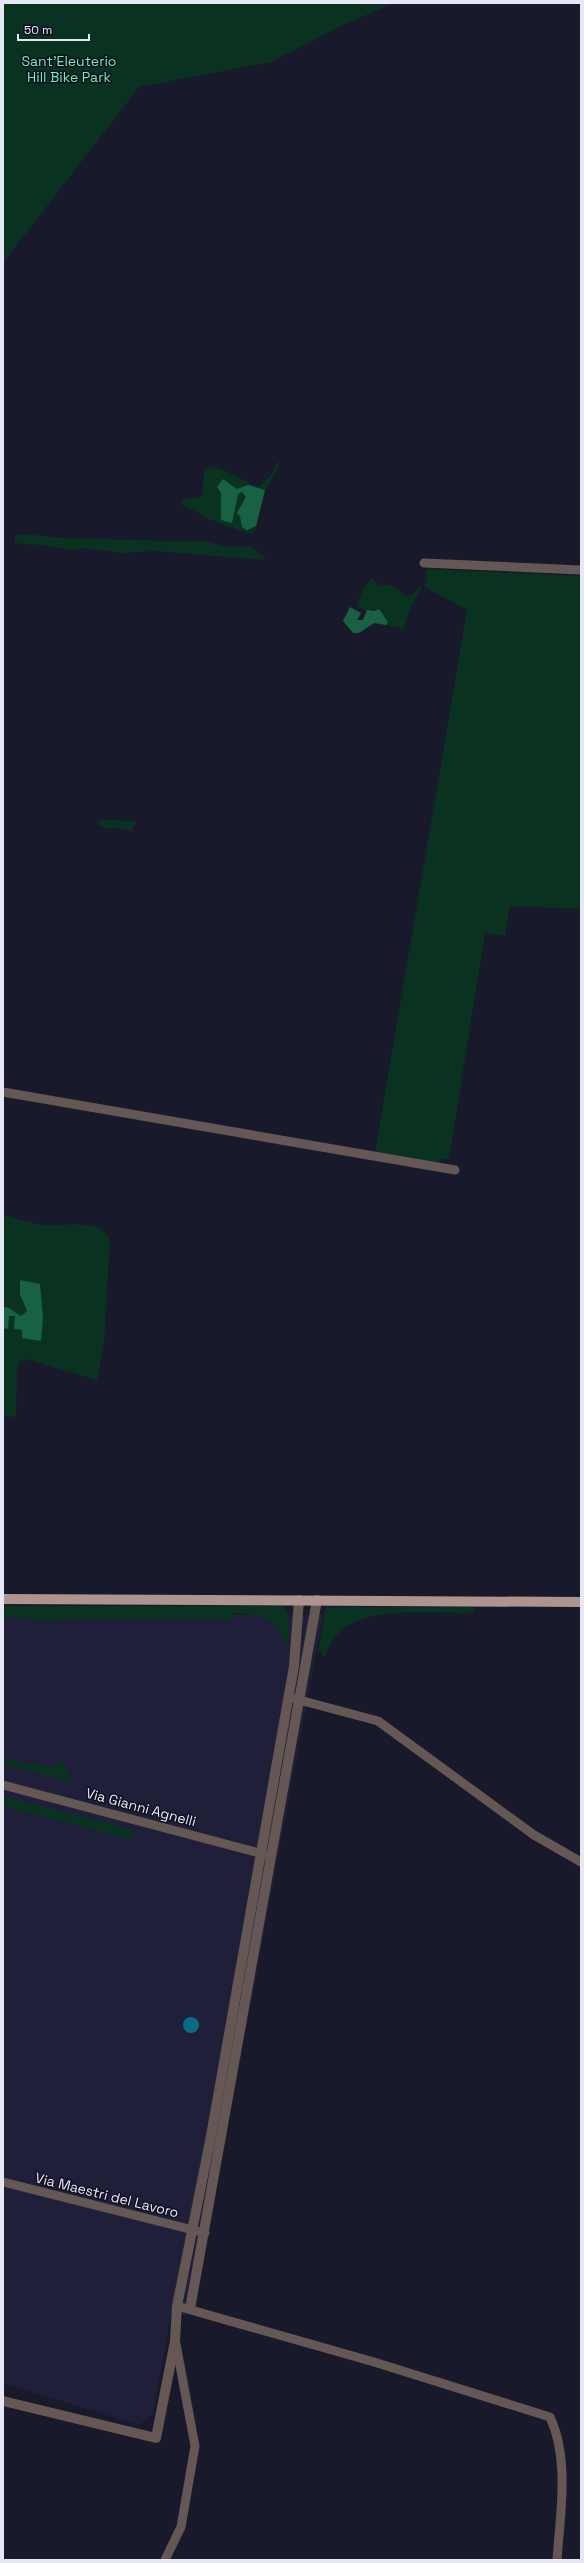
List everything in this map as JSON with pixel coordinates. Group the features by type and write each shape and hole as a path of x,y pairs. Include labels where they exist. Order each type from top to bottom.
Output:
{"main road":[{"path":"3,1599 581,1602"}],"street":[{"path":"424,563 581,570"},
{"path":"3,1092 456,1170"},
{"path":"3,2401 156,2438 175,2341 177,2306 211,2136 259,1853 294,1666 299,1600"},
{"path":"190,2309 317,1600"},
{"path":"288,1697 378,1721 534,1835 581,1862"},
{"path":"278,1754 290,1755"},
{"name":"Via Gianni Agnelli","path":"3,1784 272,1856"},
{"name":"Via Maestri del Lavoro","path":"3,2182 191,2231 204,2233"},
{"path":"177,2306 374,2362 550,2417 558,2434 560,2458 560,2505 556,2560"},
{"path":"165,2560 181,2527 196,2446 175,2341"}],"shaded area":[{"path":"3,1615 323,1615 193,2315 171,2314 153,2415 139,2425 3,2383"}],"green space":[{"name":"Sant'Eleuterio Hill Bike Park","path":"3,3 394,3 341,26 271,62 139,87 3,263"},
{"path":"281,461 271,482 265,490 255,531 251,534 211,520 181,504 184,499 198,498 203,494 204,471 208,467 226,471 258,487 273,473 276,464"},
{"path":"223,479 237,489 248,485 265,490 256,526 247,530 242,527 240,516 237,513 246,497 242,492 238,494 232,523 221,520 221,493 217,487"},
{"path":"25,534 61,538 209,542 228,547 252,547 267,560 155,551 123,553 83,548 72,550 52,546 14,543 15,536"},
{"path":"427,569 581,576 581,909 510,906 505,936 485,933 449,1159 442,1159 435,1164 375,1153 467,610 425,587"},
{"path":"372,577 376,583 393,586 406,596 412,595 423,584 410,609 403,631 398,627 386,625 385,618 377,609 366,611 357,606 362,591"},
{"path":"350,607 361,613 357,620 363,620 367,610 374,611 379,609 388,622 386,625 374,623 359,633 353,633 343,621"},
{"path":"100,820 136,821 131,831 116,827 109,829 98,824"},
{"path":"3,1215 45,1225 82,1224 91,1226 106,1233 110,1241 104,1343 97,1380 26,1359 21,1360 17,1368 16,1417 3,1416"},
{"path":"20,1280 40,1284 43,1317 41,1341 22,1338 22,1330 14,1329 15,1316 9,1316 8,1329 3,1328 3,1308 7,1307 21,1316 27,1311 20,1294"},
{"path":"3,1606 282,1606 286,1609 288,1614 289,1626 286,1649 284,1639 280,1631 274,1625 267,1620 251,1615 233,1613 233,1619 72,1619 61,1621 3,1617"},
{"path":"326,1607 475,1607 473,1612 466,1613 394,1613 359,1621 344,1629 333,1640 325,1657 318,1650"},
{"path":"3,1759 52,1767 64,1761 71,1782 3,1764"},
{"path":"3,1796 133,1830 130,1839 3,1806"}],"water":[{"path":"188,2017 194,2017 199,2022 197,2031 194,2033 188,2033 183,2028 183,2022"}]}
